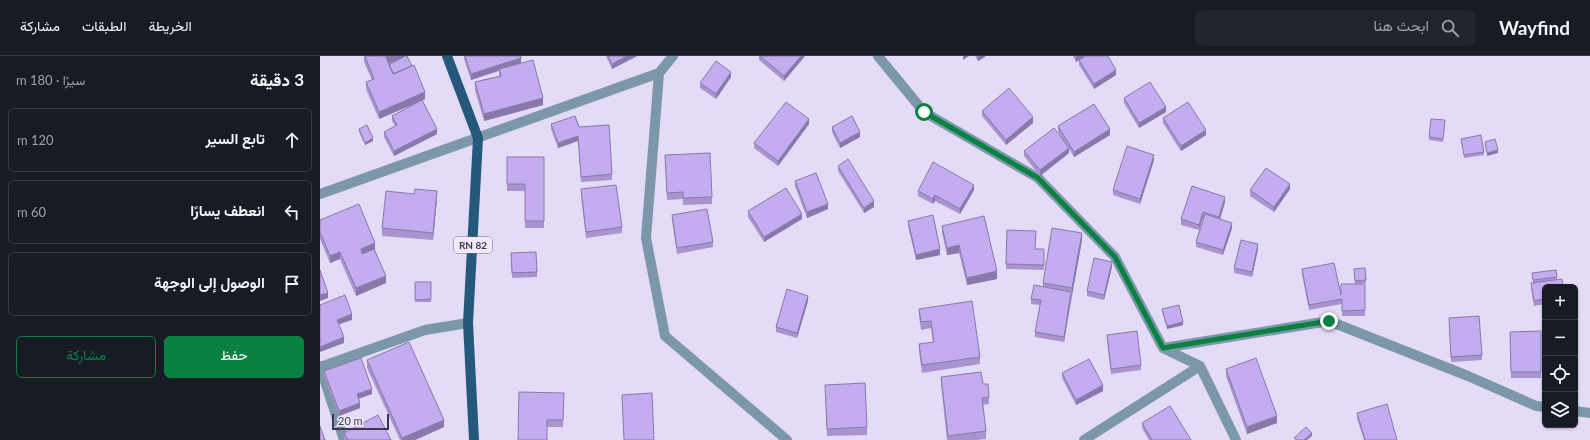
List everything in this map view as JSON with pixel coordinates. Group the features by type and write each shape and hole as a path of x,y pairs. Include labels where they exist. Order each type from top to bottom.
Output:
{"main road":[{"name":"RN 82","path":"447,56 478,138 468,323 474,440"}],"street":[{"path":"320,194 659,73 672,56"},
{"path":"878,56 924,112 1038,178 1115,257 1163,348 1200,366 1236,440"},
{"path":"659,73 646,238 665,336 787,440"},
{"path":"1163,348 1329,321 1468,376 1536,406 1542,407"},
{"path":"344,440 320,367 425,330 468,323"},
{"path":"1084,440 1200,366"},
{"path":"1578,411 1590,413"}],"building":[{"path":"365,56 389,56 386,57 393,74 414,65 425,92 379,112 366,82 374,79"},
{"path":"407,56 412,66 394,74 389,65"},
{"path":"465,56 521,56 521,58 471,74"},
{"path":"608,56 627,56 612,64"},
{"path":"760,56 801,56 784,76"},
{"path":"1086,56 1108,56 1116,70 1094,84 1079,60"},
{"path":"533,60 543,98 484,114 475,82 501,76 499,69"},
{"path":"716,61 731,72 716,94 700,83"},
{"path":"1150,82 1166,107 1139,123 1124,98"},
{"path":"1009,88 1033,117 1006,140 982,111"},
{"path":"422,100 437,129 394,151 384,132 397,125 392,116"},
{"path":"786,102 809,119 778,161 754,143"},
{"path":"1188,102 1206,130 1181,146 1163,118"},
{"path":"1094,104 1110,129 1074,152 1058,126"},
{"path":"575,116 579,127 609,125 612,174 581,177 578,136 558,143 551,124"},
{"path":"852,116 860,132 840,143 832,127"},
{"path":"1431,119 1445,120 1443,139 1429,137"},
{"path":"367,125 373,138 365,143 359,129"},
{"path":"1054,128 1069,148 1040,170 1024,151"},
{"path":"1481,135 1484,152 1464,155 1461,139"},
{"path":"1495,139 1498,150 1487,153 1485,142"},
{"path":"1127,146 1154,155 1140,199 1113,190"},
{"path":"710,153 712,197 683,198 683,192 667,193 665,155"},
{"path":"507,157 544,157 544,221 525,221 525,184 507,184"},
{"path":"848,159 874,201 864,208 838,166"},
{"path":"933,162 974,185 960,209 935,195 933,199 918,191"},
{"path":"1266,168 1290,184 1274,207 1250,190"},
{"path":"816,173 828,204 807,212 795,181"},
{"path":"616,185 622,227 586,232 581,189"},
{"path":"1192,186 1225,197 1219,217 1203,212 1199,225 1181,219"},
{"path":"786,188 802,214 764,237 748,211"},
{"path":"415,189 437,191 433,233 382,228 386,191 414,194"},
{"path":"359,204 375,243 361,249 362,254 374,249 386,276 356,288 340,252 330,256 320,232 320,220"},
{"path":"707,209 713,242 677,248 672,215"},
{"path":"1205,214 1232,223 1223,250 1196,242"},
{"path":"933,215 940,249 916,255 908,221"},
{"path":"984,216 997,271 967,278 959,245 947,248 942,226"},
{"path":"1052,228 1082,233 1072,288 1043,283"},
{"path":"1007,230 1036,231 1035,249 1044,249 1044,265 1006,264"},
{"path":"1241,240 1258,244 1252,272 1234,268"},
{"path":"536,252 537,272 512,273 511,253"},
{"path":"1094,258 1112,262 1104,295 1087,291"},
{"path":"1334,263 1341,295 1341,284 1365,284 1365,310 1342,311 1342,299 1309,305 1302,269"},
{"path":"1365,268 1366,280 1355,281 1354,269"},
{"path":"320,270 328,293 320,295"},
{"path":"1556,270 1557,277 1533,280 1532,273"},
{"path":"1562,279 1563,284 1542,284 1542,300 1534,301 1531,283"},
{"path":"415,282 431,282 431,299 415,300"},
{"path":"1034,285 1071,292 1064,337 1035,332 1041,300 1031,299"},
{"path":"787,289 808,296 797,333 776,327"},
{"path":"345,295 352,314 337,320 344,337 320,347 320,305"},
{"path":"972,301 980,357 922,365 919,344 934,342 931,321 921,322 919,309"},
{"path":"1179,305 1183,322 1167,326 1162,309"},
{"path":"1479,316 1482,355 1451,357 1449,318"},
{"path":"1137,331 1141,365 1111,369 1107,335"},
{"path":"1541,331 1541,372 1511,372 1510,332"},
{"path":"409,342 444,420 402,438 367,360"},
{"path":"361,358 372,389 357,394 360,403 339,411 324,371"},
{"path":"1256,358 1277,416 1247,427 1226,369"},
{"path":"1089,359 1103,385 1076,400 1062,373"},
{"path":"981,372 983,384 988,384 989,397 982,398 986,431 948,436 941,377"},
{"path":"865,383 867,427 827,429 825,385"},
{"path":"519,392 564,393 563,420 547,420 547,440 518,440"},
{"path":"652,393 654,440 624,440 622,395"},
{"path":"1387,404 1397,440 1365,440 1357,413"},
{"path":"1170,406 1191,440 1152,440 1142,423"},
{"path":"378,415 391,440 348,440 344,433"},
{"path":"320,426 325,440 320,440"},
{"path":"1306,427 1312,433 1304,440 1297,440 1294,438"}],"route":[{"path":"924,112 1038,178 1115,257 1163,348 1329,321"}]}
